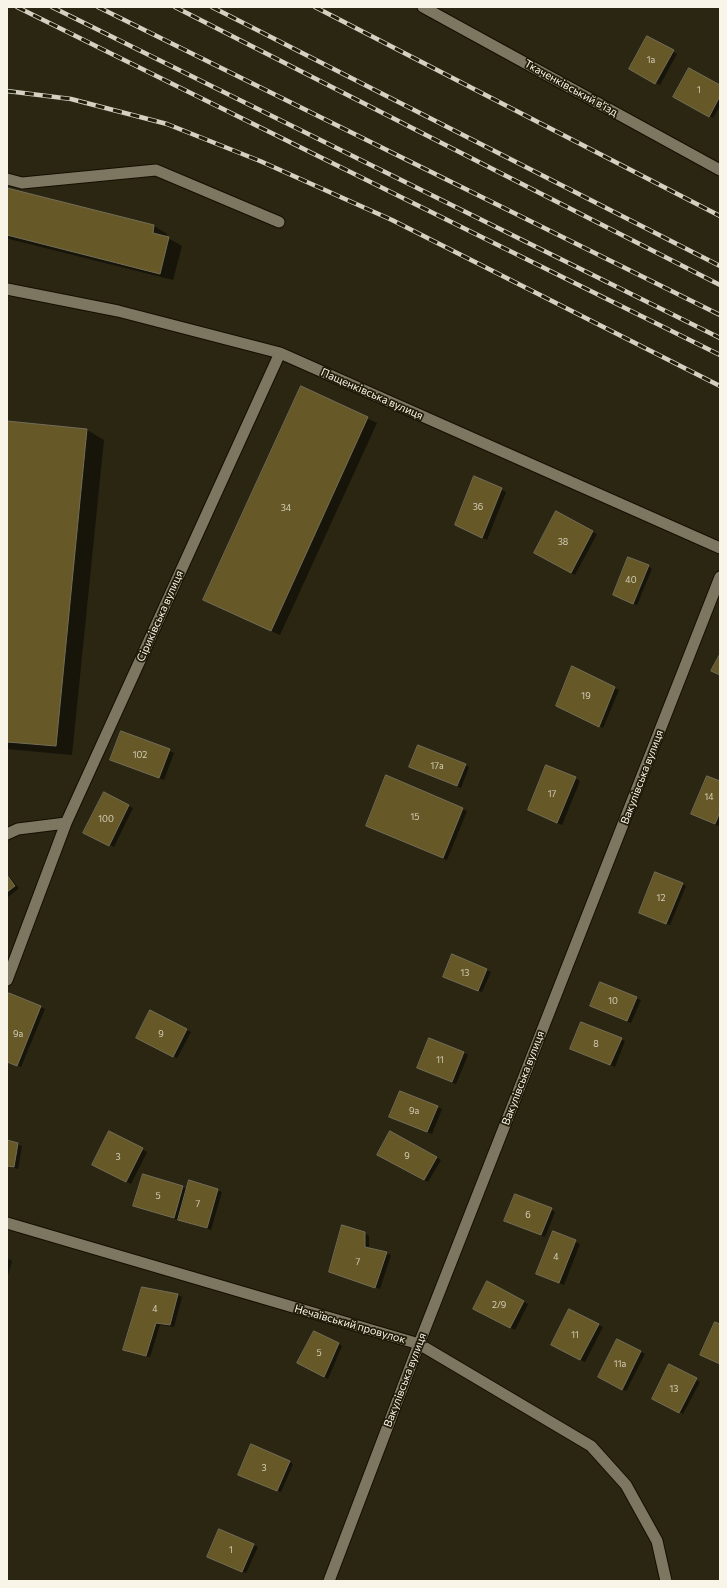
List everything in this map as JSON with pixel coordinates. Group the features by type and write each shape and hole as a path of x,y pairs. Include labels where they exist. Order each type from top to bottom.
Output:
{"street":[{"name":"Ткаченківський в'їзд","path":"429,8 720,170"},
{"path":"7,179 22,183 156,170 279,222"},
{"name":"Пащенківська вулиця","path":"7,288 118,311 280,353 720,548"},
{"name":"Сіриківська вулиця","path":"7,980 66,823 280,353"},
{"name":"Вакулівська вулиця","path":"329,1581 419,1344 720,577"},
{"path":"7,834 18,829 66,823"},
{"name":"Нечаївський провулок","path":"7,1223 419,1344 591,1446 626,1485 657,1541 666,1581"}],"building":[{"path":"647,36 674,50 655,84 629,69"},
{"path":"689,68 720,85 720,96 709,117 673,97"},
{"path":"7,188 154,225 153,233 169,237 160,274 7,235"},
{"path":"301,386 368,417 271,631 203,600"},
{"path":"7,421 87,429 56,746 7,742"},
{"path":"474,476 502,488 482,538 455,525"},
{"path":"556,511 593,531 571,573 534,553"},
{"path":"628,557 649,565 633,604 613,595"},
{"path":"720,654 720,675 711,671"},
{"path":"572,666 615,687 599,727 556,706"},
{"path":"121,731 170,749 159,778 110,760"},
{"path":"418,745 466,764 457,786 409,767"},
{"path":"546,765 576,777 557,823 528,810"},
{"path":"386,775 463,808 443,858 366,826"},
{"path":"707,776 720,781 720,812 715,824 691,814"},
{"path":"104,792 129,805 109,846 83,833"},
{"path":"655,872 683,883 666,924 639,913"},
{"path":"7,875 15,886 7,892"},
{"path":"452,954 487,969 478,991 443,977"},
{"path":"600,982 637,997 627,1021 590,1006"},
{"path":"9,993 41,1006 17,1066 7,1062 7,998"},
{"path":"150,1010 187,1029 173,1057 136,1038"},
{"path":"581,1022 622,1038 610,1065 570,1049"},
{"path":"429,1038 464,1052 452,1082 417,1068"},
{"path":"400,1091 438,1106 427,1132 389,1117"},
{"path":"109,1131 143,1148 126,1182 92,1165"},
{"path":"390,1131 437,1157 424,1180 377,1155"},
{"path":"7,1140 18,1143 14,1167 7,1166"},
{"path":"143,1174 183,1186 174,1218 133,1206"},
{"path":"189,1180 218,1189 207,1228 178,1220"},
{"path":"515,1194 552,1208 541,1235 504,1221"},
{"path":"342,1225 365,1232 365,1247 387,1252 375,1288 329,1272"},
{"path":"553,1231 576,1240 559,1283 536,1274"},
{"path":"487,1281 524,1301 510,1328 473,1309"},
{"path":"142,1287 178,1294 170,1325 156,1323 146,1356 123,1350"},
{"path":"569,1309 599,1324 580,1360 551,1345"},
{"path":"715,1322 720,1324 720,1364 700,1355"},
{"path":"314,1331 339,1343 324,1377 297,1363"},
{"path":"617,1339 641,1351 622,1390 598,1377"},
{"path":"669,1364 697,1378 679,1413 652,1399"},
{"path":"251,1444 290,1461 277,1491 238,1475"},
{"path":"219,1529 254,1544 242,1572 207,1557"}],"railway":[{"path":"17,7 720,355"},
{"path":"52,7 720,338"},
{"path":"98,7 720,315"},
{"path":"175,7 720,285"},
{"path":"212,7 720,266"},
{"path":"315,7 720,216"},
{"path":"7,91 71,99 167,124 260,161 392,220 720,386"}]}
